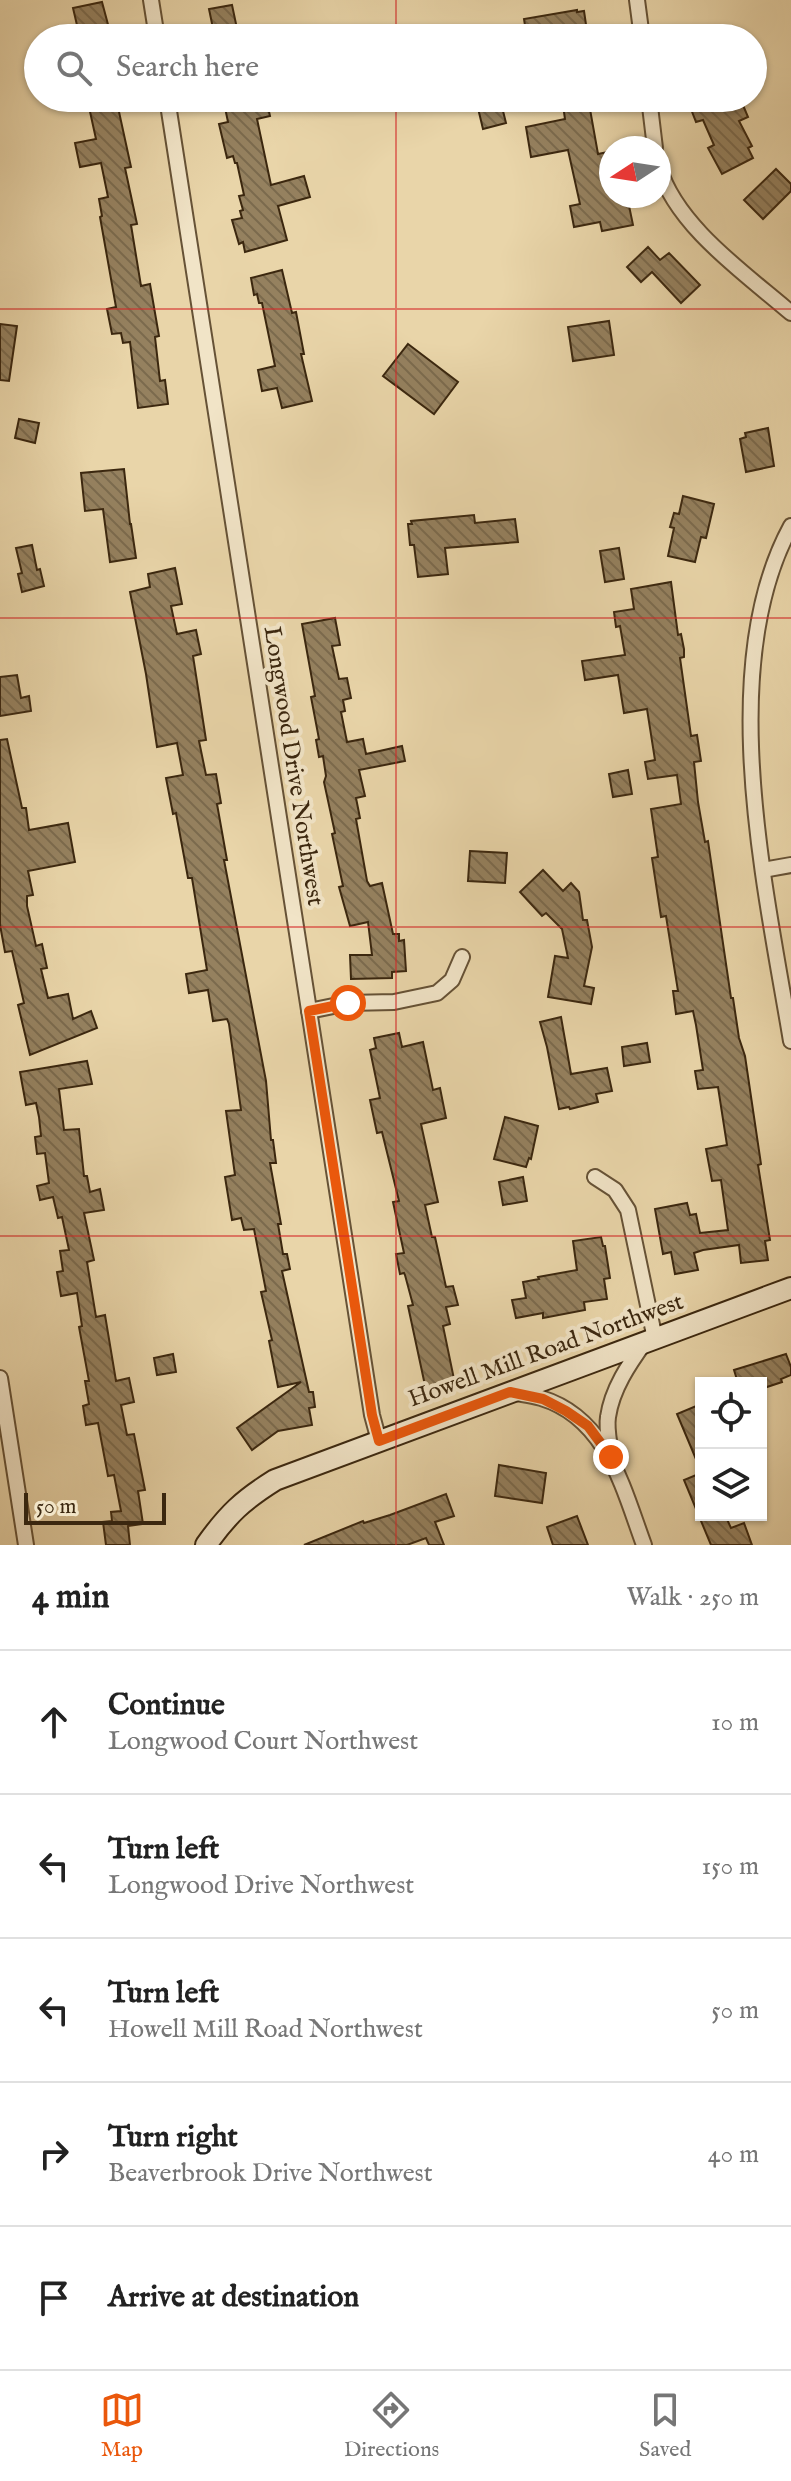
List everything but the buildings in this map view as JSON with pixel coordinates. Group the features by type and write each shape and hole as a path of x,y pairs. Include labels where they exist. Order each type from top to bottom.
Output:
{"main road":[{"name":"Howell Mill Road Northwest","path":"206,1545 225,1518 251,1495 275,1480 791,1288"}],"street":[{"path":"151,0 155,24"},
{"path":"637,0 640,24"},
{"name":"Longwood Drive Northwest","path":"169,112 372,1415 379,1441"},
{"path":"651,112 654,136"},
{"path":"671,193 709,242 791,313"},
{"path":"791,526 773,570 760,618 752,666 751,725 763,870 791,1041"},
{"path":"763,870 791,865"},
{"path":"309,1011 348,1003 394,1002 437,993 452,980 462,957"},
{"path":"595,1177 615,1190 628,1210 650,1340 628,1365 612,1404 608,1418 611,1457"},
{"path":"0,1378 26,1545"},
{"path":"510,1392 543,1399 588,1426 611,1457 644,1545"}],"route":[{"path":"348,1003 309,1011 372,1415 379,1441 510,1392 543,1399 566,1411 588,1426 611,1457"}]}
